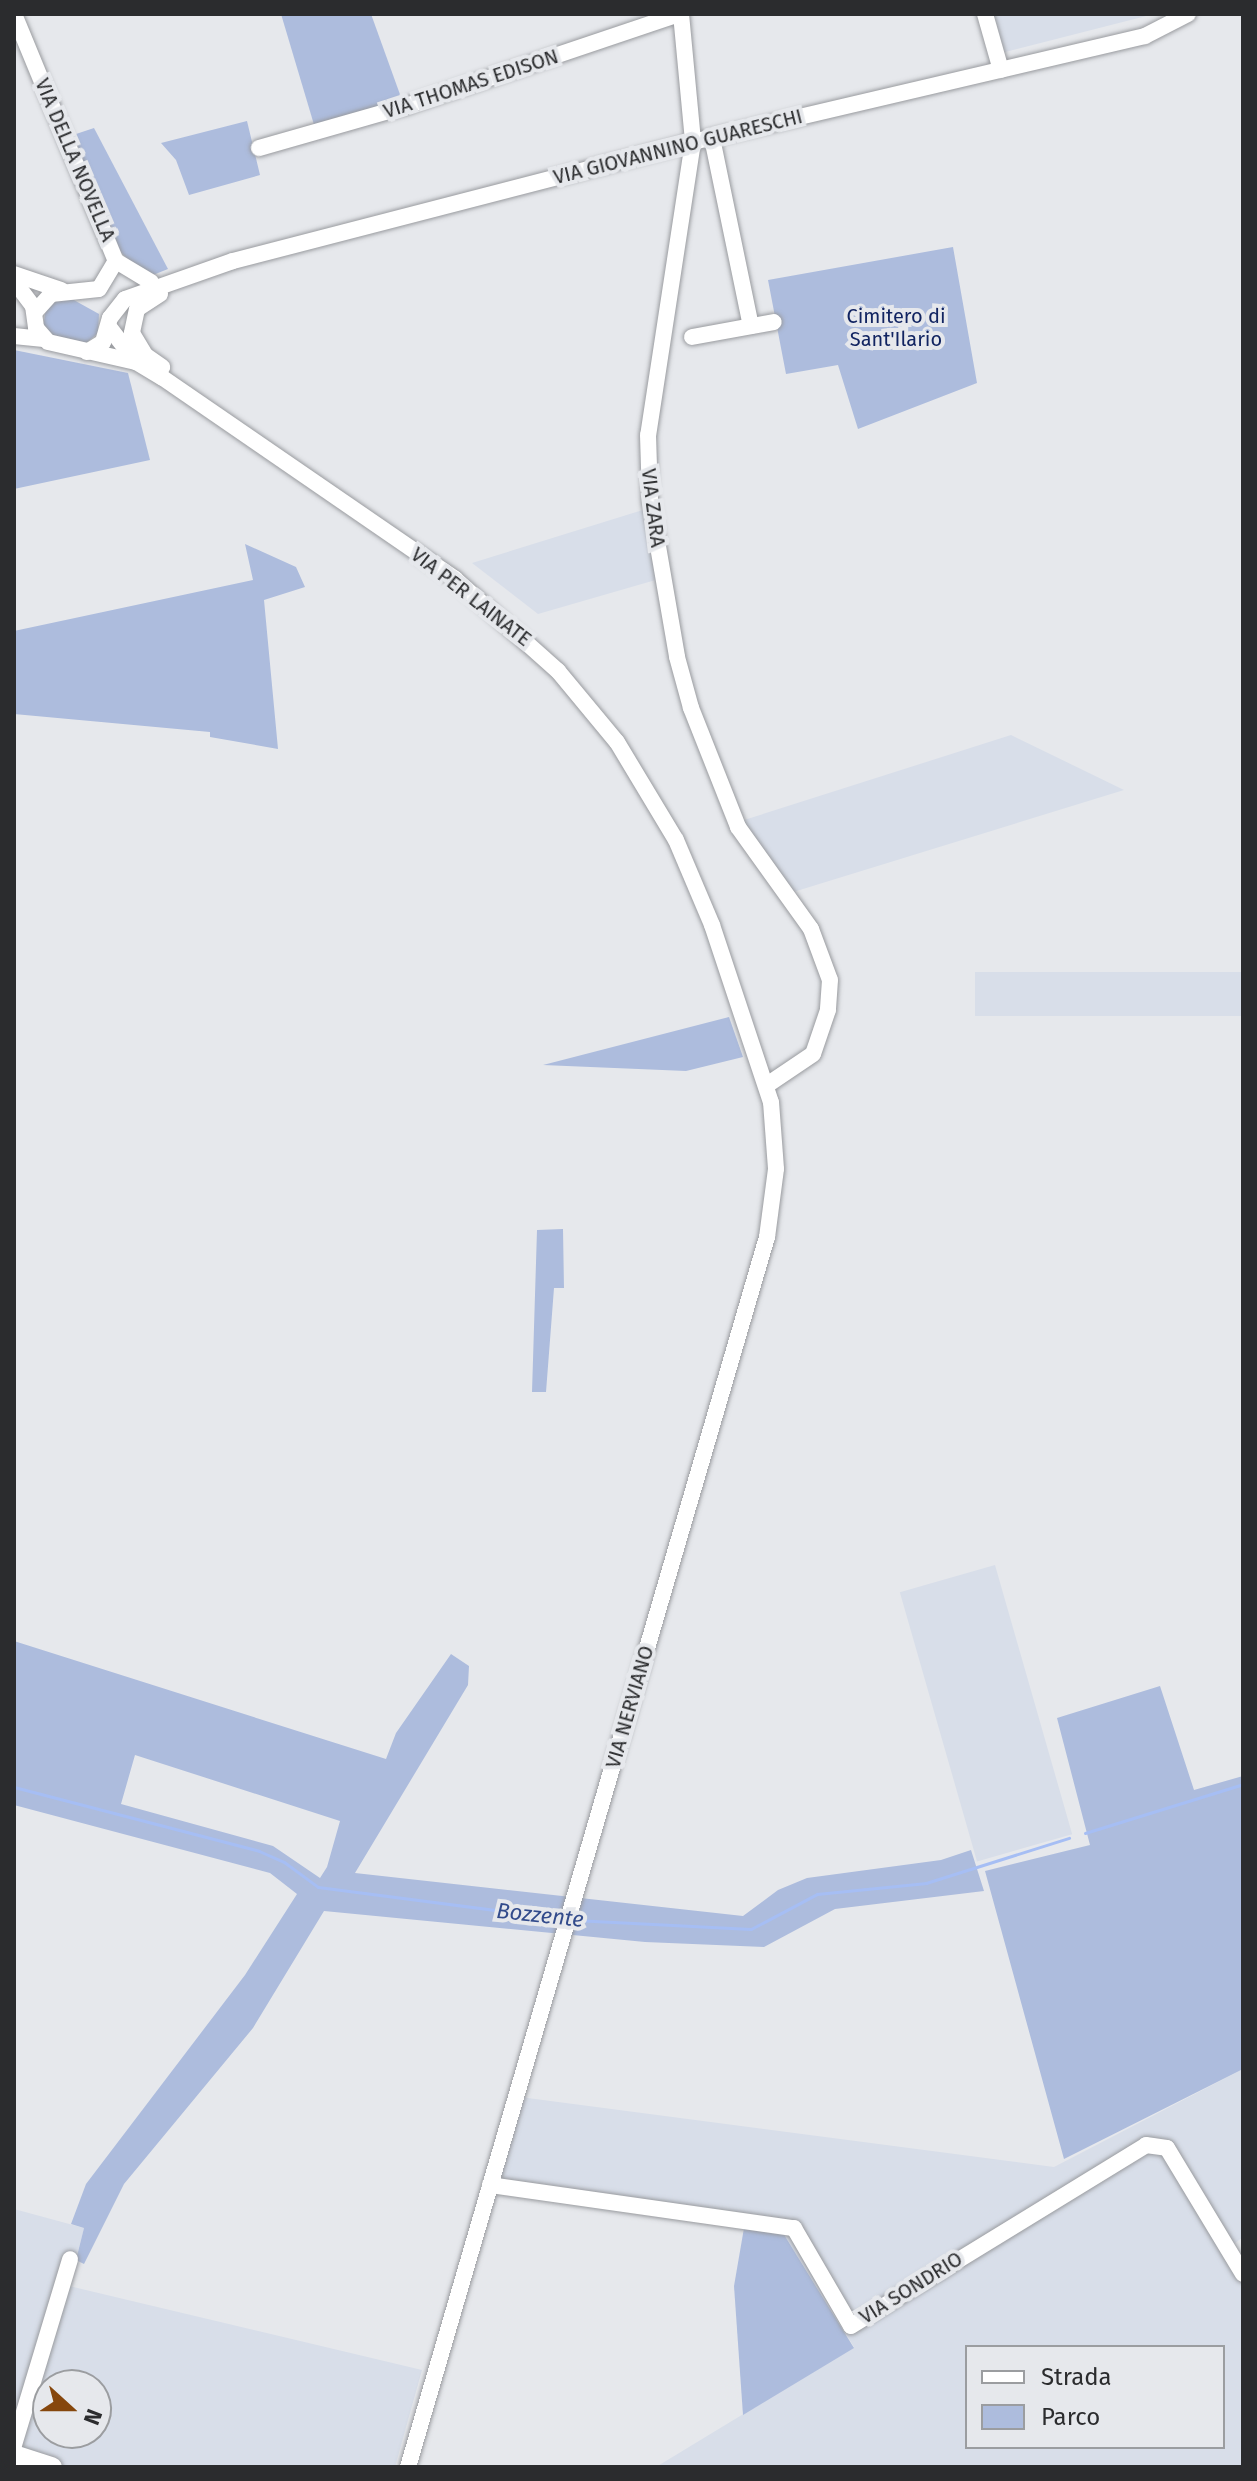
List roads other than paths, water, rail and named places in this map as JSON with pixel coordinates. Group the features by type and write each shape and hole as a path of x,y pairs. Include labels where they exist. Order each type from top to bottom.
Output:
{"main road":[{"path":"14,2455 52,2467"}],"street":[{"name":"VIA DELLA NOVELLA","path":"14,14 120,265 126,293"},
{"name":"VIA ZARA","path":"680,14 693,142 648,435 652,515 681,678 726,800 753,853 811,929 828,967 830,1000 818,1045 806,1061 767,1085"},
{"name":"VIA THOMAS EDISON","path":"259,148 406,106 680,14"},
{"path":"985,14 1001,70"},
{"name":"VIA GIOVANNINO GUARESCHI","path":"126,293 233,261 693,142 1145,36 1188,14"},
{"path":"712,138 751,326"},
{"path":"233,261 218,277 146,299 132,318 132,333 145,355 238,423 248,437"},
{"path":"14,330 34,315 43,298 84,291 120,265 159,282"},
{"path":"14,274 84,291 126,293 103,342 87,352 44,339 14,336"},
{"path":"14,281 44,339"},
{"path":"84,291 110,322"},
{"name":"VIA PER LAINATE","path":"110,322 136,362"},
{"path":"692,337 774,322"},
{"name":"VIA PER LAINATE","path":"87,352 136,362 248,437 473,593 574,688 630,761 671,830 743,1012"},
{"name":"VIA NERVIANO","path":"408,2467 767,1237 776,1169 767,1085 743,1012"},
{"name":"VIA SONDRIO","path":"490,2185 794,2228 851,2326 1146,2145 1167,2148 1243,2274"},
{"path":"14,2445 70,2259"}],"waterway":[{"name":"Bozzente","path":"1085,1833 1243,1784"},
{"name":"Bozzente","path":"14,1787 259,1851 284,1862 318,1887 563,1919"},
{"name":"Bozzente","path":"574,1920 751,1929 817,1894 926,1883 1069,1838"}],"park label":[{"name":"Cimitero di Sant'Ilario","path":"896,328"}]}
